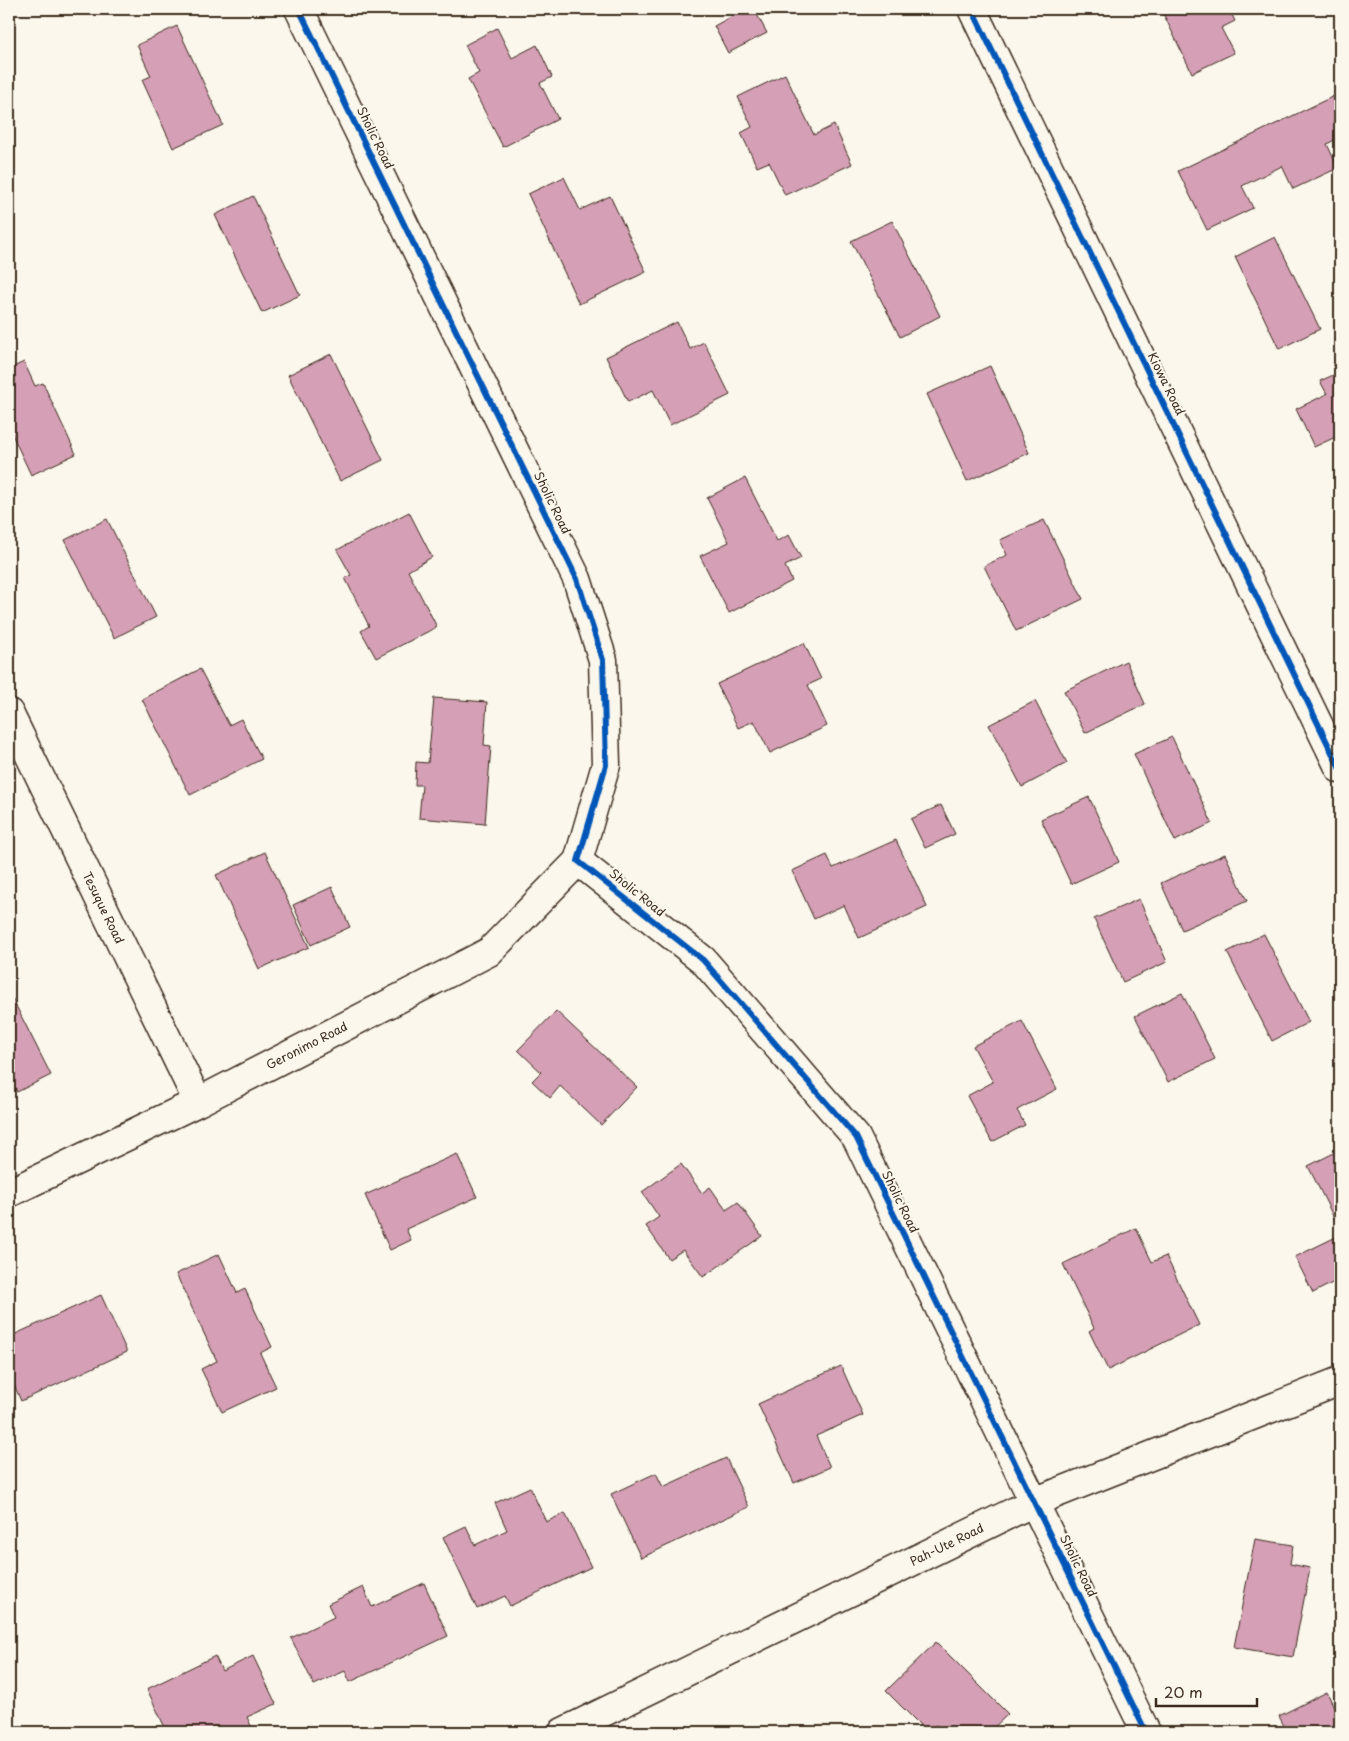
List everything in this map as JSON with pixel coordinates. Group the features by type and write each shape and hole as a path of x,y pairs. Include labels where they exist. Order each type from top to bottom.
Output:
{"street":[{"name":"Sholic Road","path":"299,9 577,579 603,660 606,765 578,861 702,960 856,1137 1146,1732"},
{"name":"Kiowa Road","path":"972,9 1340,769"},
{"name":"Tesuque Road","path":"9,713 198,1102"},
{"name":"Geronimo Road","path":"9,1193 198,1102 489,952 578,861"},
{"name":"Pah-Ute Road","path":"563,1732 1034,1502 1340,1381"}],"building":[{"path":"746,9 754,9 767,33 728,53 714,26"},
{"path":"1161,9 1229,9 1235,21 1221,28 1234,53 1192,73"},
{"path":"177,26 223,125 173,148 142,80 151,76 137,45"},
{"path":"497,28 512,58 537,45 552,77 540,83 558,119 503,147 468,79 479,73 465,45"},
{"path":"785,74 814,135 834,125 852,164 785,195 769,162 757,167 741,133 752,127 738,97"},
{"path":"1340,93 1340,137 1327,144 1338,168 1293,189 1282,166 1242,186 1253,208 1207,230 1178,171"},
{"path":"564,177 580,210 610,196 646,272 579,304 528,194"},
{"path":"253,196 300,295 262,313 215,215"},
{"path":"892,221 940,316 900,337 851,241"},
{"path":"1275,237 1320,329 1279,349 1235,257"},
{"path":"677,322 690,349 704,342 730,395 670,425 653,390 628,402 606,357"},
{"path":"331,354 383,460 340,481 288,375"},
{"path":"24,362 35,386 43,383 76,454 31,475 9,428 9,369"},
{"path":"990,366 1029,453 967,481 927,394"},
{"path":"1340,372 1340,435 1314,447 1296,409 1327,394 1320,381"},
{"path":"745,478 777,541 789,535 801,558 785,566 792,581 729,613 700,556 729,542 707,498"},
{"path":"409,512 432,557 408,571 437,627 376,658 361,631 369,626 345,578 351,575 337,550"},
{"path":"107,519 156,617 114,638 65,540"},
{"path":"1044,520 1083,599 1016,631 984,566 1007,555 1000,540"},
{"path":"804,643 821,679 808,685 827,726 770,753 754,721 738,728 717,684"},
{"path":"1126,661 1145,704 1085,733 1064,691"},
{"path":"200,669 229,725 241,719 262,759 190,795 142,699"},
{"path":"434,698 487,702 484,745 491,746 485,824 419,818 422,785 415,785 416,762 428,763"},
{"path":"1035,701 1067,763 1022,787 989,725"},
{"path":"1172,737 1212,823 1175,841 1134,754"},
{"path":"1089,797 1119,862 1071,884 1041,819"},
{"path":"941,805 955,834 925,848 911,819"},
{"path":"896,840 927,907 859,938 844,905 814,919 792,871 827,855 833,868"},
{"path":"265,852 309,947 259,969 216,875"},
{"path":"1225,854 1247,901 1182,930 1161,883"},
{"path":"332,887 350,927 311,945 293,905"},
{"path":"1139,899 1167,962 1123,982 1094,919"},
{"path":"1264,934 1309,1022 1272,1041 1227,952"},
{"path":"9,992 51,1075 17,1092 9,1074"},
{"path":"1182,993 1215,1059 1168,1082 1135,1016"},
{"path":"556,1011 637,1087 601,1125 560,1086 550,1098 532,1081 541,1072 518,1050"},
{"path":"1022,1021 1057,1089 1017,1110 1025,1125 992,1142 967,1096 993,1082 973,1046"},
{"path":"1340,1150 1340,1230 1308,1166"},
{"path":"457,1154 477,1197 406,1229 411,1240 390,1250 365,1195"},
{"path":"681,1164 702,1193 710,1187 726,1210 738,1202 762,1236 703,1277 683,1250 669,1259 646,1226 659,1217 642,1192"},
{"path":"1136,1228 1152,1262 1166,1256 1199,1325 1108,1370 1089,1331 1094,1328 1063,1264"},
{"path":"1340,1235 1340,1279 1313,1293 1295,1257"},
{"path":"219,1254 237,1293 245,1289 272,1347 260,1353 276,1387 222,1412 201,1369 217,1361 176,1274"},
{"path":"101,1295 127,1352 21,1401 9,1373 9,1337"},
{"path":"841,1366 863,1415 816,1436 830,1467 794,1483 758,1404"},
{"path":"726,1458 749,1507 641,1558 611,1494 656,1473 663,1487"},
{"path":"530,1487 546,1522 565,1513 591,1567 510,1606 505,1596 477,1609 443,1537 466,1526 475,1545 507,1530 495,1503"},
{"path":"1255,1539 1293,1545 1290,1564 1310,1568 1293,1657 1234,1647"},
{"path":"424,1583 448,1636 350,1682 345,1671 314,1685 291,1638 334,1617 328,1604 363,1587 372,1607"},
{"path":"936,1642 1008,1714 989,1732 943,1732 936,1725 927,1732 886,1691"},
{"path":"215,1656 222,1671 253,1656 276,1704 247,1717 252,1728 244,1732 167,1732 147,1689"},
{"path":"1327,1692 1340,1720 1340,1732 1287,1732 1279,1716"}],"cycle path":[{"path":"299,9 577,579 603,660 606,765 578,861 703,960 856,1137 1146,1732"},
{"path":"972,9 1340,769"}]}
